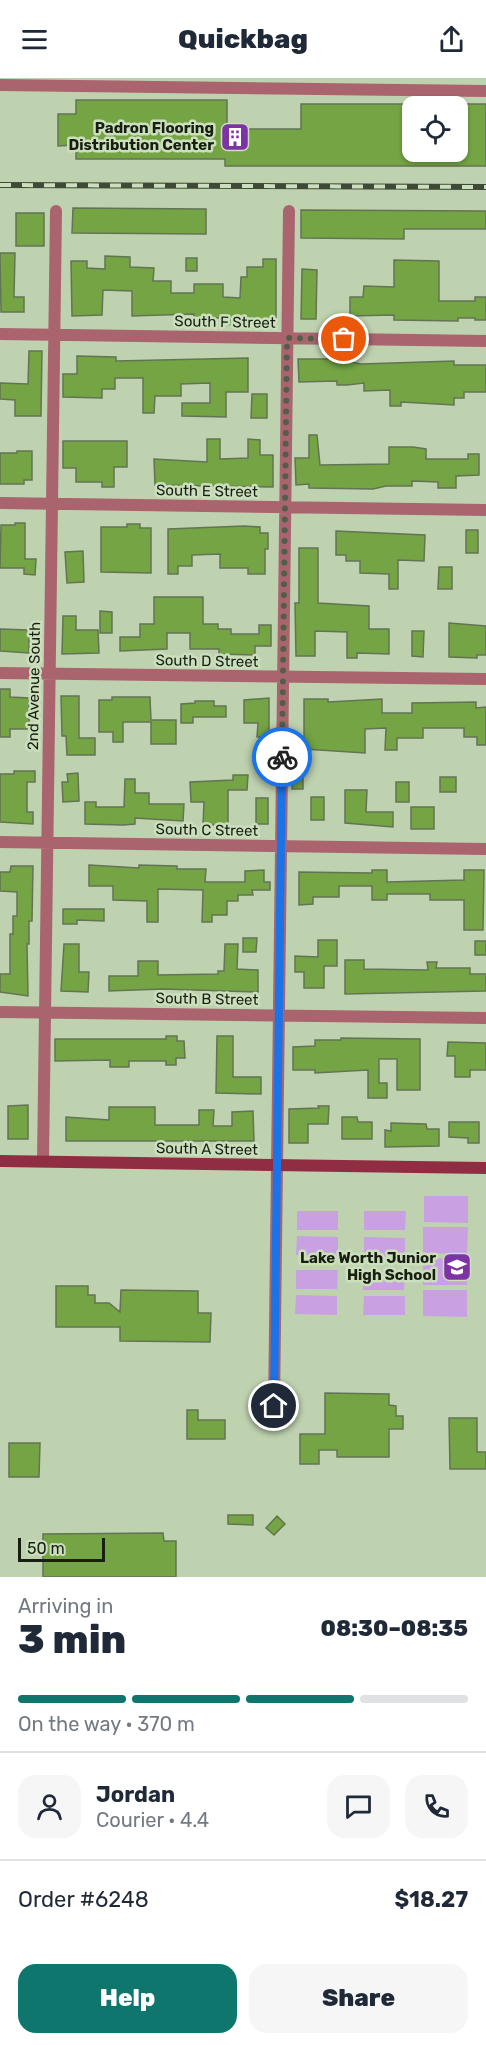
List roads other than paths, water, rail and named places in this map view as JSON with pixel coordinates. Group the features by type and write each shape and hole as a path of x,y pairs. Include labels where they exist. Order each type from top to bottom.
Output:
{"street":[{"path":"0,85 58,82 288,83 486,91"},
{"name":"2nd Avenue South","path":"43,1161 56,211"},
{"path":"274,1406 289,211"},
{"name":"South F Street","path":"0,334 486,341"},
{"name":"South E Street","path":"0,503 486,510"},
{"name":"South D Street","path":"0,673 486,680"},
{"name":"South C Street","path":"0,842 486,849"},
{"name":"South B Street","path":"0,1012 486,1018"},
{"name":"South A Street","path":"0,1161 486,1168"}],"railway":[{"path":"0,185 486,187"}],"place":[{"name":"Padron Flooring Distribution Center","path":"235,137"},
{"name":"Lake Worth Junior High School","path":"457,1267"}]}
